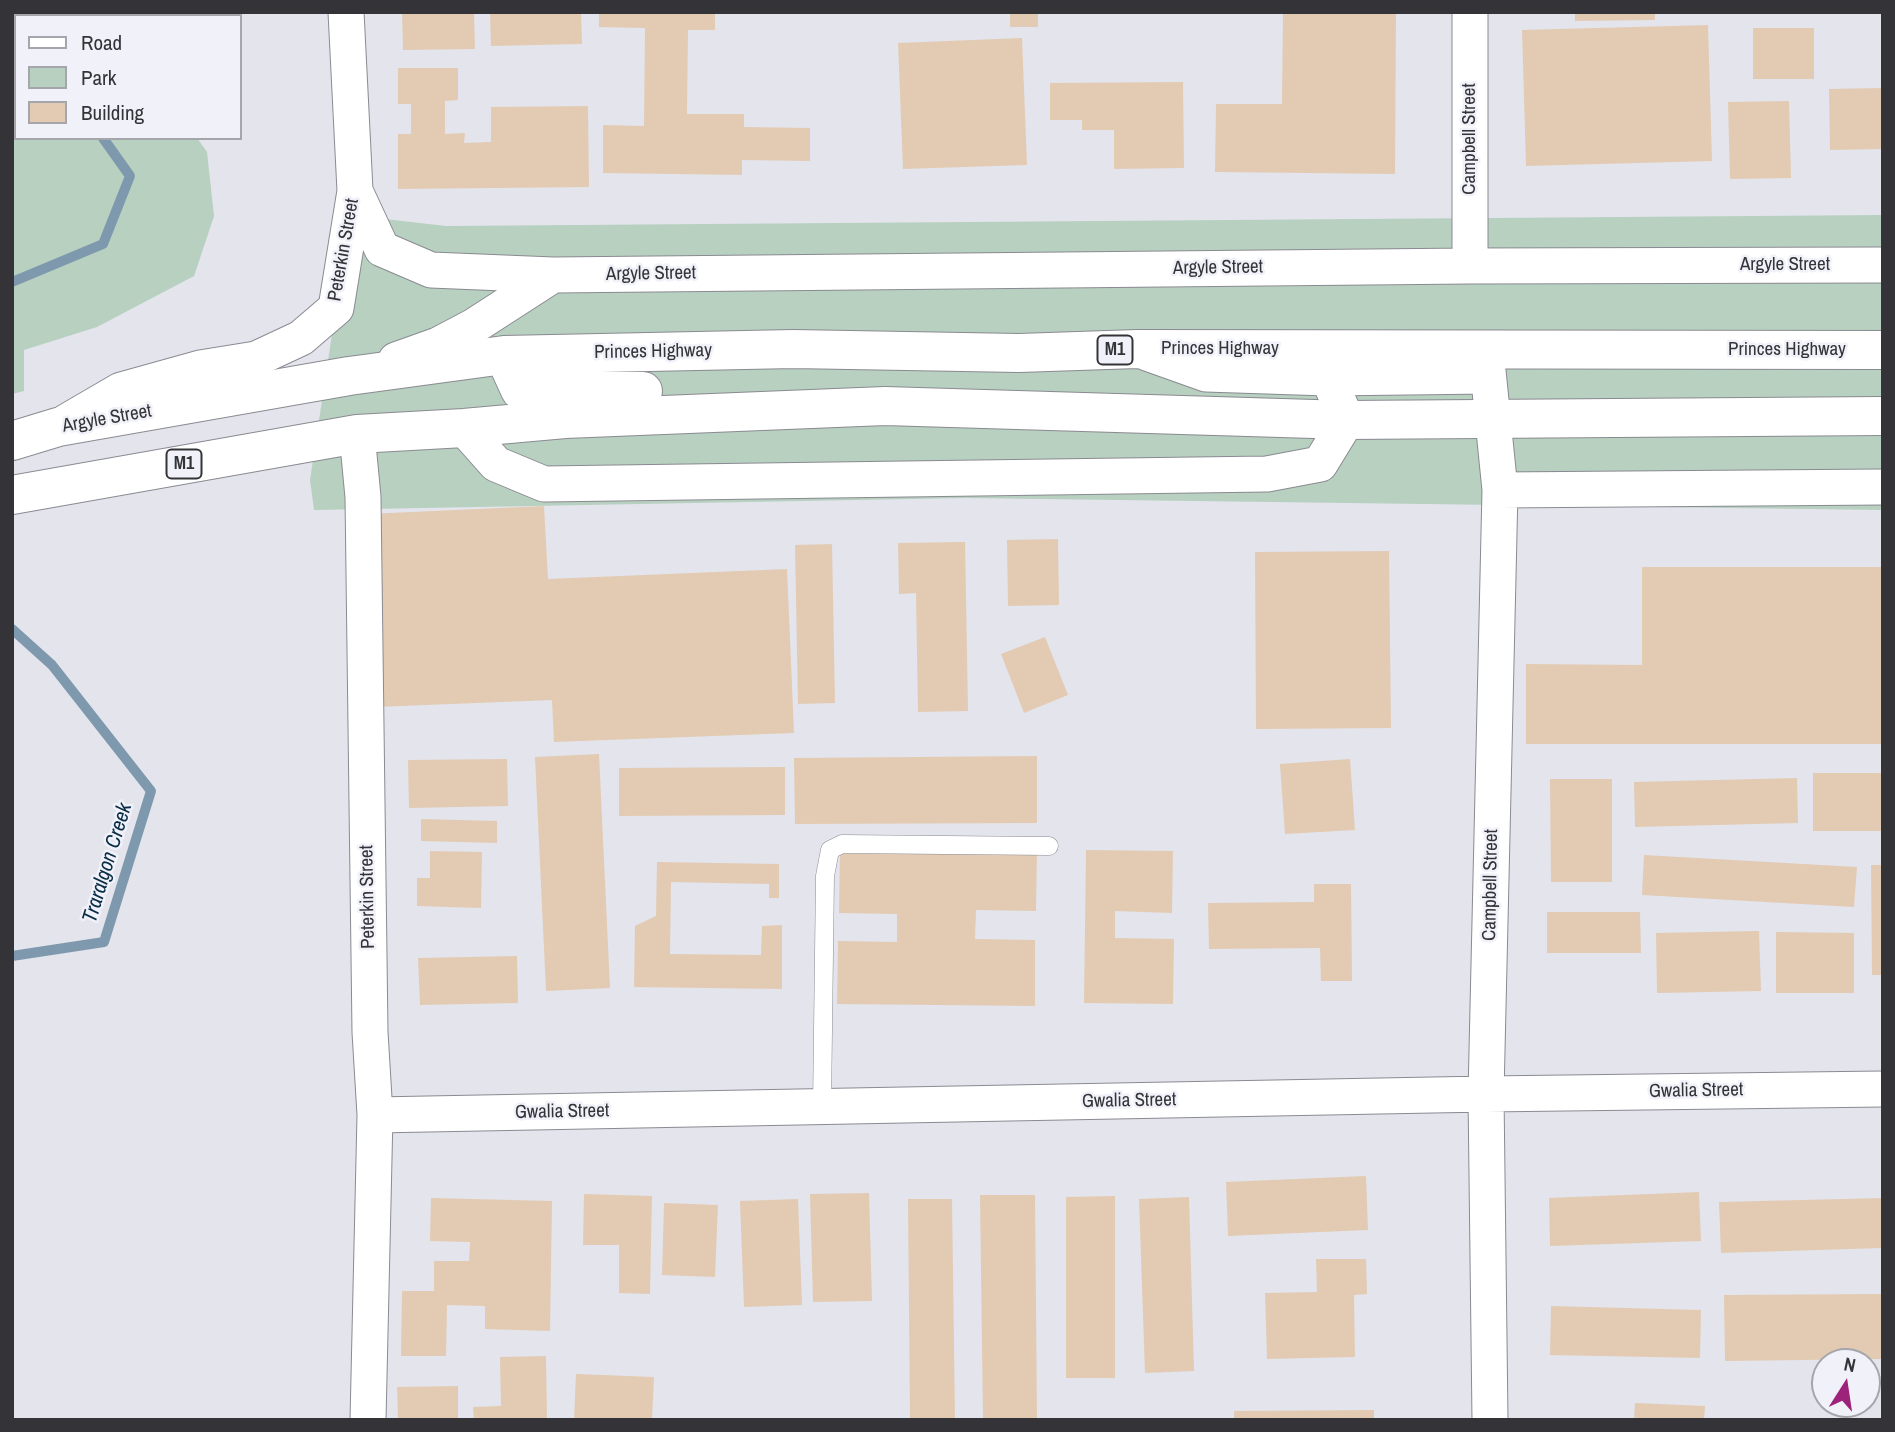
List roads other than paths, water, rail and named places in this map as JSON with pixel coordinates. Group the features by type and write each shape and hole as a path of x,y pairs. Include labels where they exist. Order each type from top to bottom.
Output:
{"highway":[{"name":"Princes Highway","path":"349,376 504,355 793,349 1018,353 1137,349 1487,363 1883,350"},
{"path":"504,355 520,390 785,393 885,406"},
{"name":"Argyle Street","path":"12,441 58,427 349,376"},
{"name":"Peterkin Street","path":"349,376 356,434"},
{"name":"M1","path":"12,495 356,434 565,419 885,406 1348,420 1883,416"}],"street":[{"name":"Peterkin Street","path":"58,427 121,390 200,368 257,359 301,338 336,308 355,191 346,12"},
{"name":"Campbell Street","path":"1470,12 1470,266"},
{"name":"Argyle Street","path":"355,191 382,249 431,270 553,275 1470,266 1883,265"},
{"name":"Argyle Street","path":"349,376 438,345 553,275"},
{"path":"494,312 504,355"},
{"path":"1137,349 1206,374 1328,378 1487,363"},
{"name":"Campbell Street","path":"1487,363 1500,490 1486,1094 1490,1420"},
{"path":"464,428 496,464 544,484 1267,474 1320,464 1348,420 1328,378"},
{"name":"Peterkin Street","path":"356,434 363,497 370,1032 375,1115 368,1420"},
{"path":"1500,490 1883,487"},
{"name":"Gwalia Street","path":"375,1115 1883,1089"}],"lane":[{"path":"822,1107 825,876 830,850 842,844 1049,846"}],"waterway":[{"name":"Traralgon Creek","path":"12,282 103,244 130,176 104,140"},
{"name":"Traralgon Creek","path":"12,629 52,665 151,791 104,942 12,956"}]}
